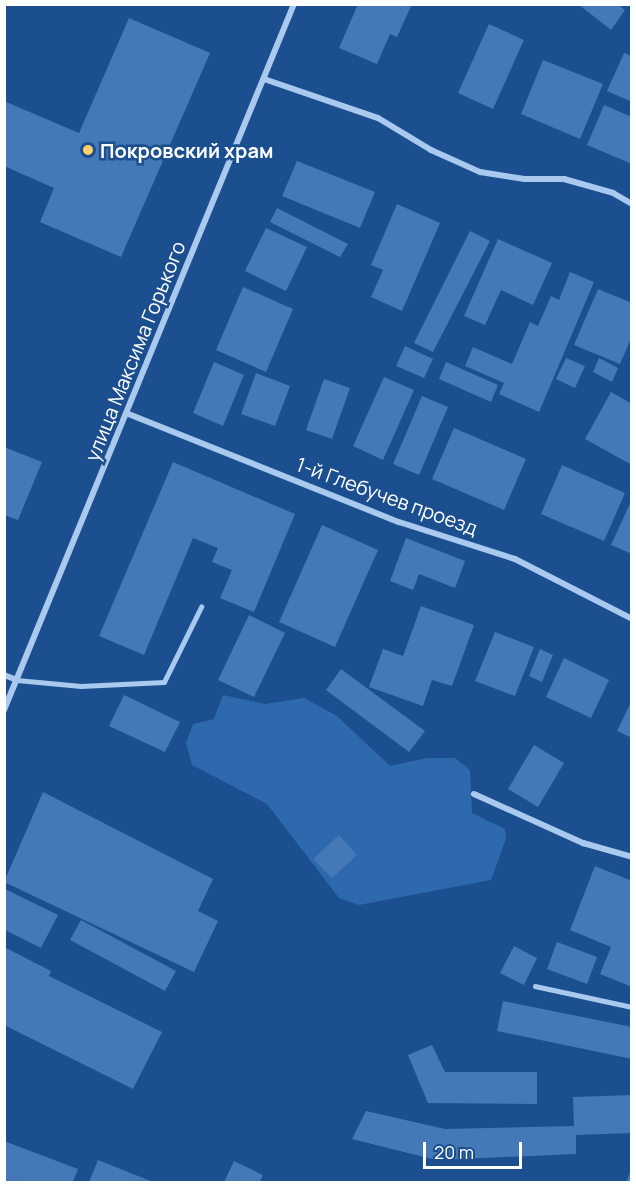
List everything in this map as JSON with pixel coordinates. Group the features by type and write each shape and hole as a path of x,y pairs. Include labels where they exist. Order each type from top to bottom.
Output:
{"street":[{"name":"улица Максима Горького","path":"4,710 294,4"},
{"path":"264,79 378,118 431,150 480,172 524,179 564,179 613,193 632,204"},
{"name":"1-й Глебучев проезд","path":"126,413 399,522 515,559 632,619"},
{"path":"4,675 17,680"},
{"path":"474,794 582,843 632,857"}],"lane":[{"path":"17,680 81,686 164,682 201,607"},
{"path":"535,986 632,1007"}],"shaded area":[{"path":"223,695 265,704 304,698 337,716 390,766 427,758 455,758 470,770 472,813 505,829 506,839 491,880 359,905 339,898 267,804 192,765 186,743 193,724 214,719"}],"building":[{"path":"358,4 412,4 397,37 390,34 377,64 339,48"},
{"path":"578,4 617,4 625,10 611,30"},
{"path":"129,18 210,53 121,257 40,222 54,188 4,166 4,101 79,133"},
{"path":"489,24 524,40 493,109 458,93"},
{"path":"624,53 632,56 632,102 607,91"},
{"path":"543,60 603,84 580,139 521,114"},
{"path":"604,105 632,117 632,164 587,145"},
{"path":"297,161 375,192 360,228 282,196"},
{"path":"397,204 440,223 402,311 371,297 383,270 371,265"},
{"path":"277,208 348,244 340,257 270,222"},
{"path":"266,228 307,247 286,291 245,271"},
{"path":"470,231 490,241 433,352 414,343"},
{"path":"498,239 552,263 533,305 501,290 485,325 464,316"},
{"path":"570,272 594,282 539,412 499,394 504,383 465,366 473,347 512,364 530,322 538,326 551,296 559,300"},
{"path":"243,287 293,309 266,372 216,350"},
{"path":"598,289 632,303 632,336 620,364 574,345"},
{"path":"405,346 433,359 424,378 396,366"},
{"path":"566,358 585,366 575,388 556,379"},
{"path":"599,358 618,368 612,382 593,372"},
{"path":"214,362 244,375 223,426 193,413"},
{"path":"446,362 498,385 491,402 439,379"},
{"path":"256,373 290,386 275,426 241,414"},
{"path":"384,377 414,390 383,460 353,446"},
{"path":"324,379 350,388 332,439 306,430"},
{"path":"611,392 632,404 632,465 585,439"},
{"path":"422,396 448,407 419,475 393,464"},
{"path":"454,428 526,459 504,510 432,479"},
{"path":"4,447 42,462 18,520 4,515"},
{"path":"173,462 295,514 254,612 220,598 232,570 212,562 218,548 193,538 144,655 99,636"},
{"path":"562,465 625,493 604,541 541,514"},
{"path":"632,499 632,554 611,545"},
{"path":"322,525 378,550 335,647 279,622"},
{"path":"406,538 465,561 455,588 419,574 413,590 390,581"},
{"path":"421,606 474,625 452,686 432,680 423,706 369,687 383,649 403,656"},
{"path":"249,615 285,633 254,697 218,680"},
{"path":"495,632 534,647 515,696 475,681"},
{"path":"540,649 553,655 542,682 529,676"},
{"path":"564,658 609,680 591,718 546,697"},
{"path":"341,669 425,731 409,752 326,690"},
{"path":"124,695 180,722 165,752 109,726"},
{"path":"632,700 632,738 617,731"},
{"path":"534,745 564,763 538,807 508,789"},
{"path":"43,792 213,879 198,911 218,921 194,972 4,882"},
{"path":"339,835 357,855 332,878 313,859"},
{"path":"595,866 632,881 632,987 600,974 611,947 570,930"},
{"path":"5,889 58,915 41,948 5,930"},
{"path":"81,920 176,971 165,991 70,940"},
{"path":"557,942 597,957 587,984 547,969"},
{"path":"514,946 537,958 524,985 500,973"},
{"path":"4,947 51,971 49,976 162,1032 133,1089 4,1025"},
{"path":"503,1001 632,1027 632,1059 497,1031"},
{"path":"432,1045 445,1072 537,1072 537,1104 428,1103 408,1055"},
{"path":"632,1095 632,1133 576,1135 576,1154 436,1160 352,1139 366,1111 445,1129 574,1126 573,1097"},
{"path":"4,1141 78,1169 73,1182 4,1182"},
{"path":"98,1160 153,1182 89,1182"},
{"path":"234,1161 263,1175 260,1182 224,1182"},
{"path":"631,1170 632,1182 626,1182"}],"place":[{"name":"Покровский храм","path":"88,150"}]}
